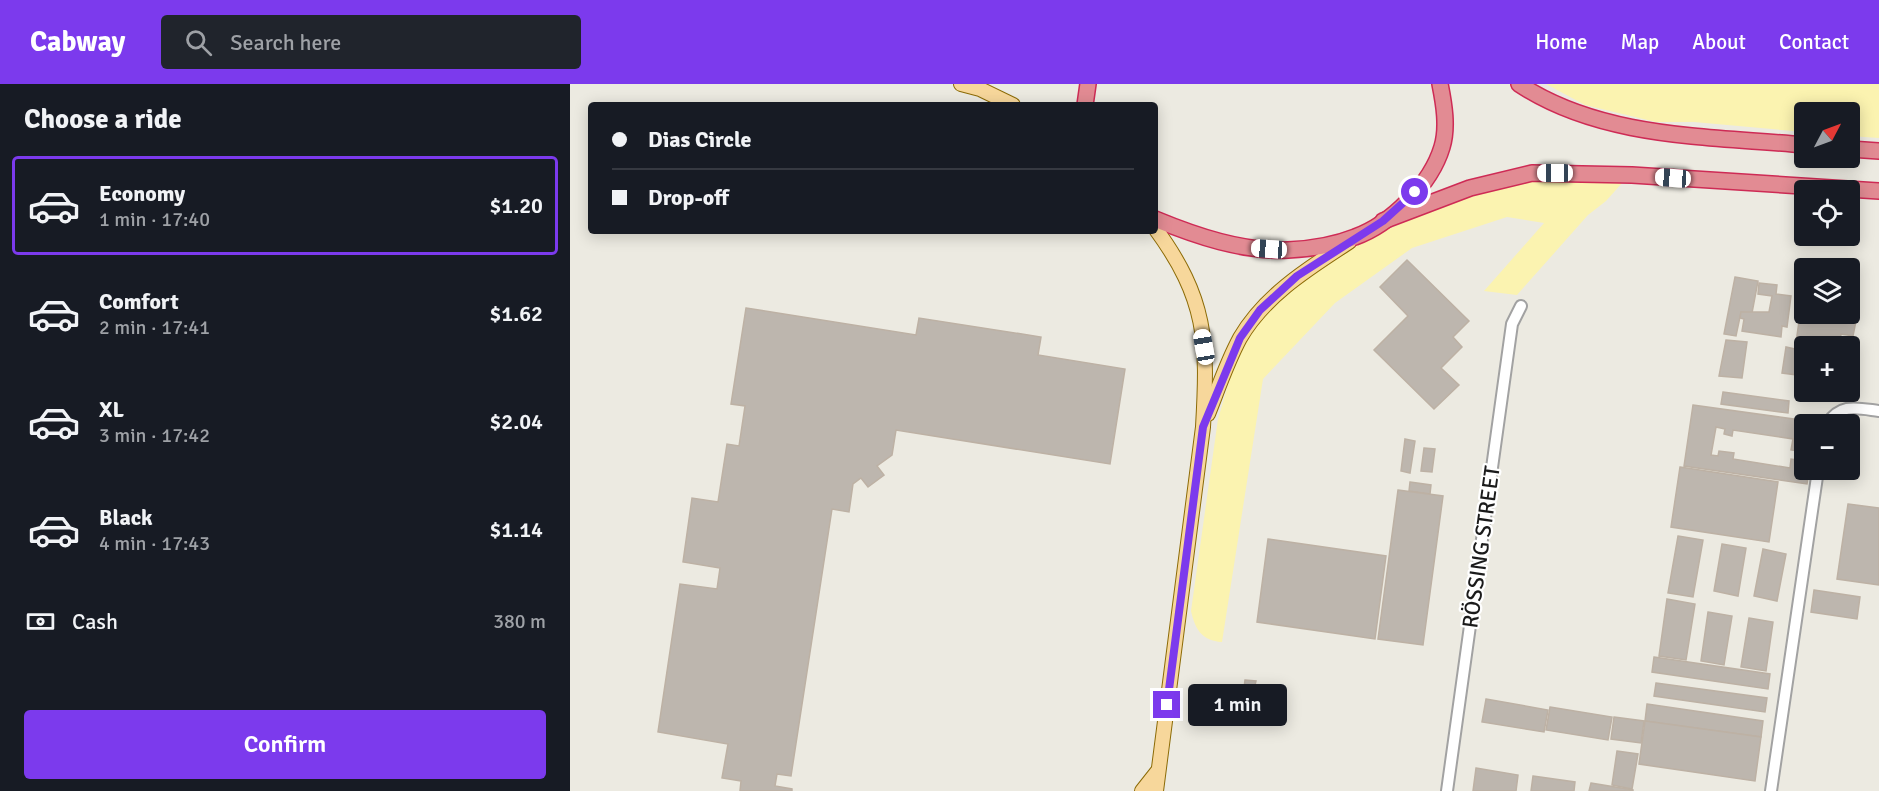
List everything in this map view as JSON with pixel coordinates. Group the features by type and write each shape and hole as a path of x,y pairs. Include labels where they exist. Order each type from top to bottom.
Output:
{"highway":[{"path":"1086,102 1088,84"},
{"path":"1383,221 1424,182 1442,147 1445,109 1440,84"},
{"path":"1519,84 1540,98 1593,119 1634,128 1794,144"},
{"path":"1860,150 1879,151"},
{"path":"1158,220 1191,234 1252,248 1287,250 1356,237 1383,221 1470,188 1532,173 1632,175 1879,190"}],"main road":[{"path":"961,84 980,89 1007,102"},
{"path":"1156,791 1203,427 1206,377 1199,313 1192,288 1178,260 1158,232"},
{"path":"1203,427 1240,338 1260,310 1297,276 1356,237"},
{"path":"1142,791 1157,771"}],"street":[{"name":"RÖSSING STREET","path":"1447,791 1512,324 1521,306"},
{"path":"1833,414 1848,406 1879,411"},
{"path":"1771,791 1817,480"}],"sand":[{"path":"1546,84 1879,84 1879,138 1860,137 1860,102 1794,102 1794,131 1694,122 1656,122 1585,105"},
{"path":"1557,177 1623,182 1606,201 1588,215 1517,295 1484,291 1544,223 1507,217 1412,248 1335,303 1263,379 1222,642 1209,639 1200,633 1191,611 1218,419 1240,345 1267,306 1314,271 1377,234 1476,191"}],"building":[{"path":"1407,260 1469,321 1453,337 1462,347 1441,368 1459,385 1434,409 1374,350 1408,316 1380,287"},
{"path":"1735,277 1758,281 1752,313 1741,312 1736,336 1724,334"},
{"path":"1759,283 1777,285 1776,294 1791,296 1787,327 1782,326 1781,337 1742,331 1744,319 1740,318 1741,312 1769,312 1772,296 1758,294"},
{"path":"746,308 916,335 919,318 1041,337 1038,355 1125,369 1110,464 896,430 892,455 877,466 884,475 868,487 861,478 853,484 849,512 832,509 791,776 777,774 775,786 792,789 792,791 740,791 741,781 722,778 728,744 658,732 680,584 717,589 720,568 683,562 692,498 718,502 727,444 739,446 745,406 731,404"},
{"path":"1799,324 1855,324 1853,336 1841,334 1841,336 1797,336"},
{"path":"1726,340 1747,342 1742,378 1719,376"},
{"path":"1786,347 1794,349 1794,375 1782,373"},
{"path":"1723,392 1789,401 1788,413 1721,404"},
{"path":"1693,405 1794,419 1794,450 1791,450 1793,439 1733,430 1732,436 1724,434 1725,429 1716,427 1711,455 1718,456 1719,451 1734,453 1733,459 1790,468 1791,459 1794,459 1794,480 1808,480 1807,484 1684,466"},
{"path":"1405,439 1415,441 1410,473 1401,471"},
{"path":"1424,448 1435,449 1432,472 1421,471"},
{"path":"1680,467 1778,482 1769,542 1671,527"},
{"path":"1410,482 1431,485 1430,494 1409,491"},
{"path":"1398,490 1443,496 1423,645 1378,639"},
{"path":"1848,504 1879,508 1879,585 1837,579"},
{"path":"1678,536 1703,540 1693,597 1668,593"},
{"path":"1268,539 1386,556 1375,639 1257,622"},
{"path":"1722,544 1746,548 1738,596 1714,591"},
{"path":"1763,549 1786,554 1777,601 1754,596"},
{"path":"1814,590 1860,597 1857,619 1811,612"},
{"path":"1667,599 1695,604 1686,660 1659,656"},
{"path":"1708,612 1732,616 1724,665 1701,661"},
{"path":"1749,618 1773,622 1766,671 1741,667"},
{"path":"1654,657 1770,674 1768,689 1652,672"},
{"path":"1245,680 1256,681 1254,689 1244,688"},
{"path":"1656,683 1767,698 1765,712 1654,696"},
{"path":"1486,699 1548,710 1544,732 1482,722"},
{"path":"1647,704 1763,721 1761,737 1645,721"},
{"path":"1550,707 1612,717 1608,740 1546,730"},
{"path":"1614,717 1644,721 1641,743 1611,739"},
{"path":"1645,721 1761,737 1755,781 1639,764"},
{"path":"1617,751 1638,754 1632,789 1612,785"},
{"path":"1476,768 1518,775 1516,791 1473,791"},
{"path":"1533,776 1575,782 1574,791 1531,791"},
{"path":"1591,783 1633,790 1633,791 1589,791"}],"route":[{"path":"1167,705 1203,427 1240,338 1260,310 1297,276 1383,221 1415,192"}]}
